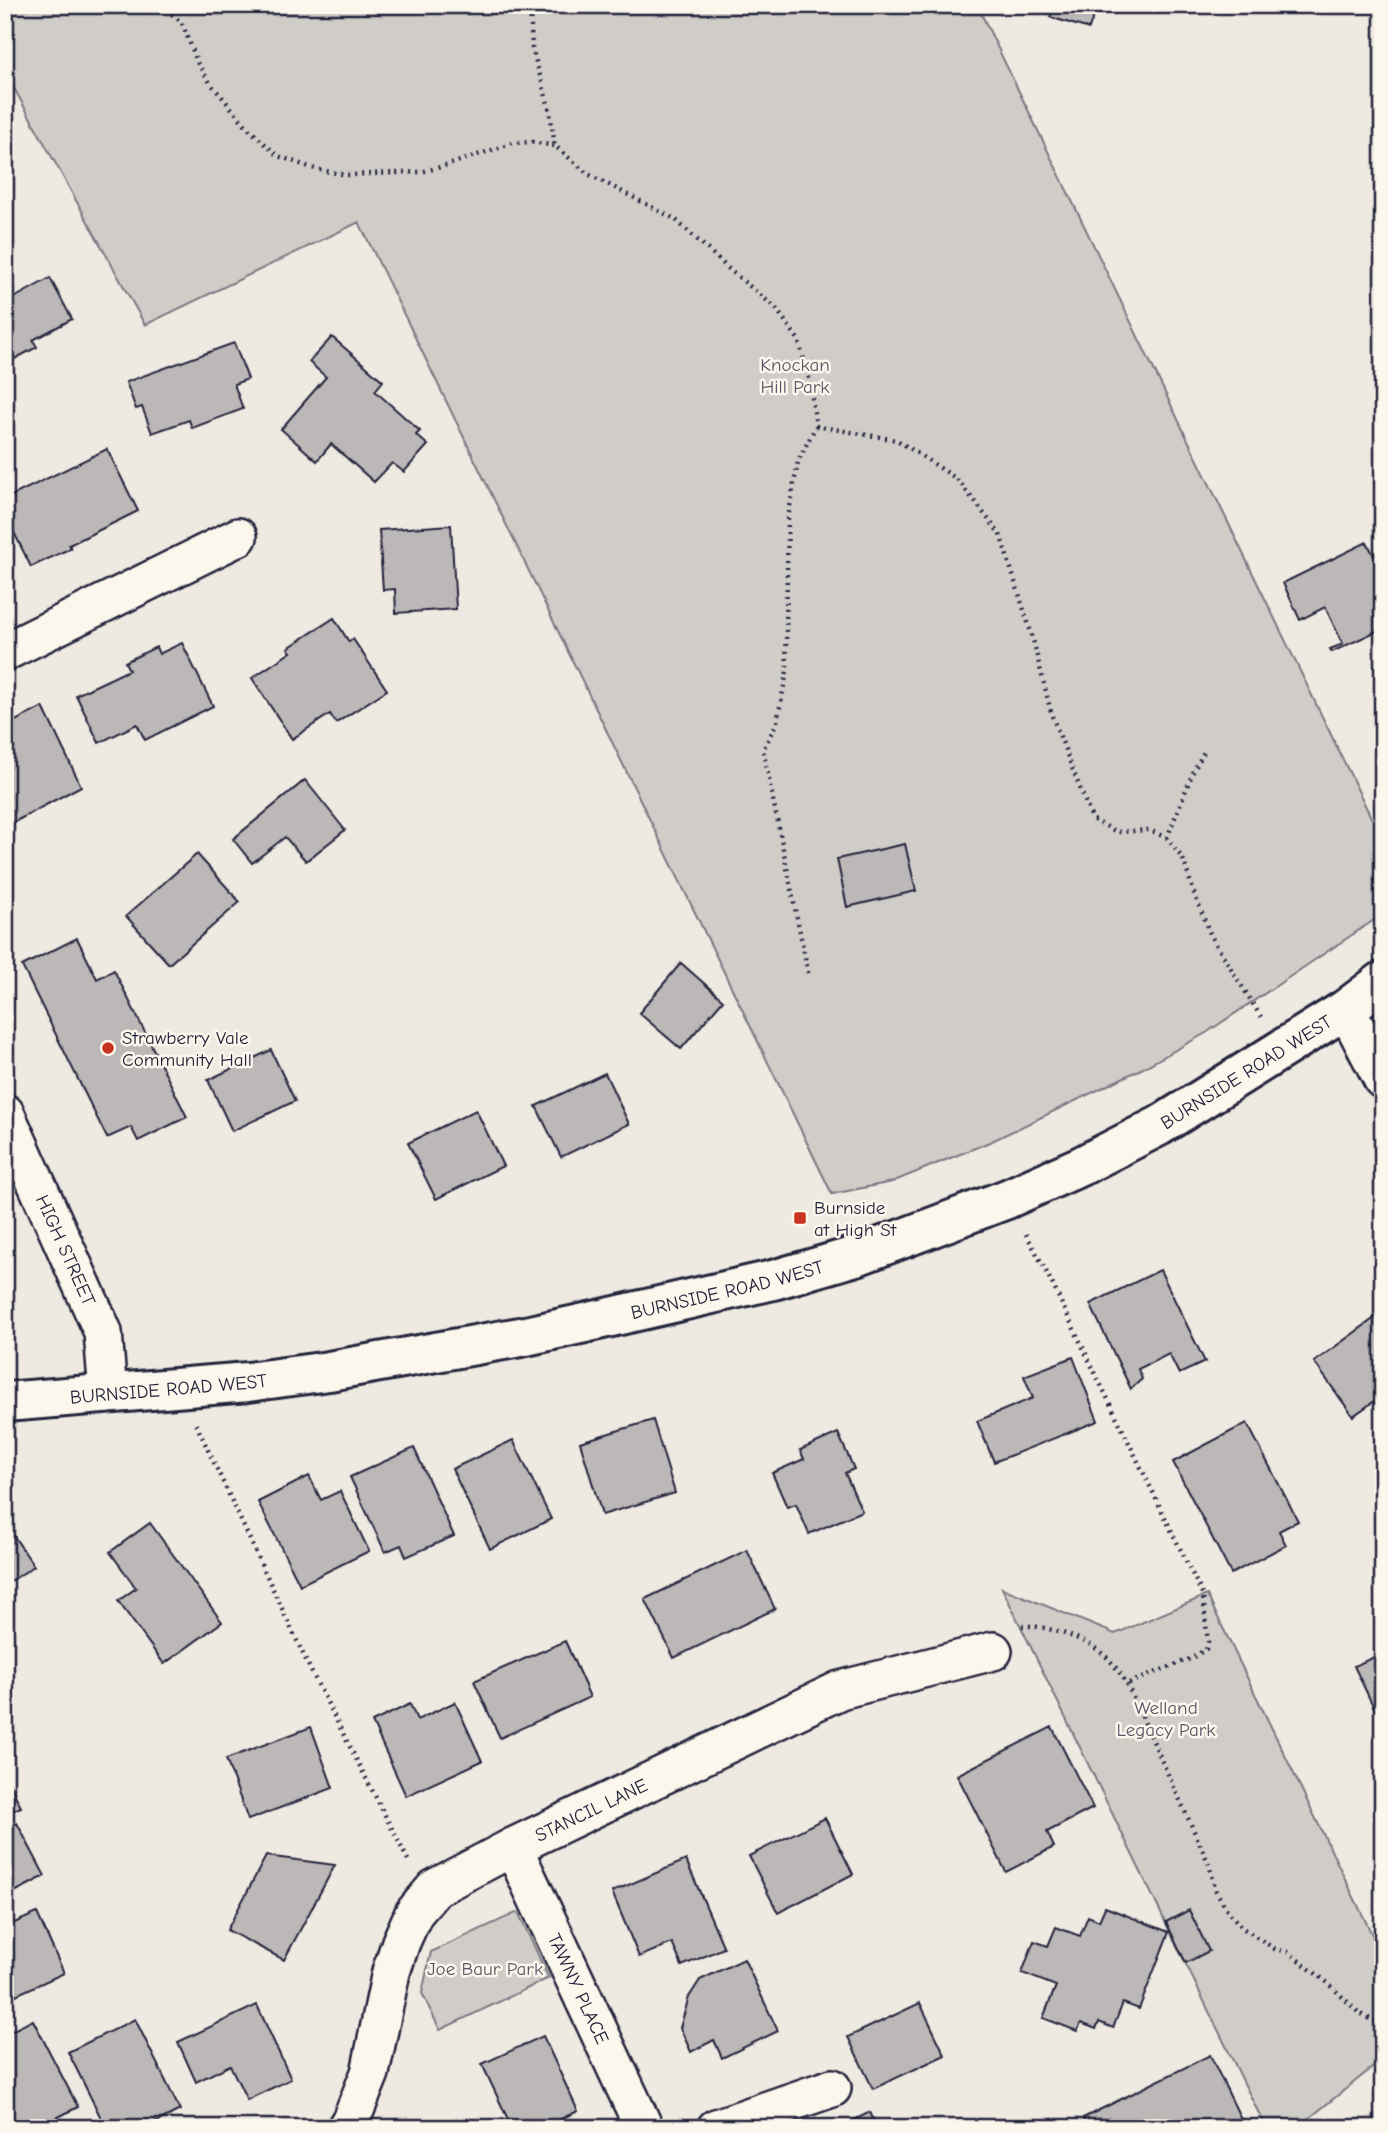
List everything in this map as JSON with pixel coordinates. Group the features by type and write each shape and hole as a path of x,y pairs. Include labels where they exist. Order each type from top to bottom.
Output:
{"street":[{"path":"5,652 238,537"},
{"name":"BURNSIDE ROAD WEST","path":"5,1402 248,1382 328,1371 526,1336 674,1304 773,1280 859,1255 1007,1199 1083,1165 1159,1126 1346,1009 1383,981"},
{"path":"1346,1009 1383,1080"},
{"name":"HIGH STREET","path":"5,1114 103,1332 108,1394"},
{"name":"STANCIL LANE","path":"346,2128 370,2073 391,1972 401,1942 414,1913 435,1888 513,1847 840,1690 993,1651"},
{"name":"TAWNY PLACE","path":"513,1847 644,2128"},
{"path":"716,2128 832,2088"}],"path":[{"path":"161,5 182,23 198,64 211,83 250,131 278,156 315,169 346,175 421,172 513,143 532,142 555,146 588,174 675,219 775,307 798,339 809,378 816,426 798,461 788,518 787,671 777,722 763,750 809,977"},
{"path":"530,5 532,48 549,107 555,146"},
{"path":"816,426 897,440 957,480 1000,534 1031,632 1052,716 1092,819 1117,832 1149,830 1167,838 1183,859 1211,936 1282,1050"},
{"path":"1167,838 1193,772 1205,750"},
{"path":"1007,1199 1045,1269 1203,1596 1208,1642 1206,1649 1192,1658 1127,1684"},
{"path":"178,1388 323,1696 411,1865 435,1888"},
{"path":"993,1651 1017,1626 1034,1625 1076,1638 1101,1651 1127,1684 1209,1864 1216,1891 1229,1913 1244,1929 1275,1949 1288,1952 1306,1965 1358,2012 1383,2023"}],"green space":[{"name":"Knockan Hill Park","path":"5,5 977,5 1383,842 1383,914 1206,1033 1141,1069 992,1141 892,1182 832,1194 359,222 145,325 5,72"},
{"name":"Welland Legacy Park","path":"1002,1588 1115,1634 1207,1595 1383,1957 1383,2059 1297,2128 1266,2128"},
{"name":"Joe Baur Park","path":"518,1912 549,1978 440,2030 422,1993 431,1952"}],"building":[{"path":"1055,5 1097,5 1089,29 1050,17"},
{"path":"50,278 72,319 33,340 37,347 5,364 5,303"},
{"path":"332,337 383,381 375,391 420,431 416,435 428,445 404,472 392,463 374,482 331,444 317,461 281,429 326,377 309,362"},
{"path":"234,343 248,379 234,384 243,409 192,428 189,420 152,433 142,407 136,409 126,382"},
{"path":"107,449 138,511 31,567 5,514 5,499"},
{"path":"451,525 456,609 396,613 395,589 383,590 379,530"},
{"path":"1367,542 1374,556 1381,552 1383,556 1383,639 1379,630 1332,652 1330,649 1343,644 1325,607 1300,620 1283,583"},
{"path":"334,618 349,642 353,639 387,690 336,723 330,714 292,739 252,678 291,652 288,648"},
{"path":"182,643 213,706 145,740 137,724 99,743 76,695 129,670 125,662 156,647 159,654"},
{"path":"43,707 81,786 5,827 5,747 9,745 5,737 5,726"},
{"path":"305,780 345,830 306,861 285,837 252,863 233,839"},
{"path":"905,844 916,891 847,907 837,859"},
{"path":"197,854 240,902 169,964 126,916"},
{"name":"Strawberry Vale Community Hall","path":"77,938 97,979 114,970 187,1117 138,1141 131,1127 107,1138 22,966"},
{"path":"681,963 723,1000 681,1049 639,1013"},
{"path":"271,1050 295,1101 232,1131 208,1080"},
{"path":"605,1073 629,1124 561,1157 536,1106"},
{"path":"476,1110 503,1166 436,1199 408,1143"},
{"path":"1160,1270 1205,1362 1179,1374 1169,1354 1138,1369 1142,1379 1131,1389 1090,1304"},
{"path":"1383,1312 1383,1395 1353,1416 1314,1362"},
{"path":"1073,1357 1098,1421 994,1462 977,1421 1033,1398 1024,1376"},
{"path":"653,1420 675,1493 602,1515 580,1442"},
{"path":"1247,1423 1298,1521 1279,1531 1286,1545 1231,1574 1173,1462"},
{"path":"838,1433 854,1469 845,1473 862,1511 809,1534 796,1504 787,1507 772,1473 804,1459 800,1450"},
{"path":"513,1440 551,1519 490,1549 452,1469"},
{"path":"414,1448 454,1536 406,1557 401,1545 385,1552 350,1477"},
{"path":"309,1476 321,1500 340,1491 369,1551 300,1585 258,1502"},
{"path":"150,1523 222,1622 164,1664 118,1601 136,1588 110,1552"},
{"path":"5,1534 13,1535 34,1566 5,1585"},
{"path":"747,1550 775,1609 674,1658 645,1599"},
{"path":"565,1641 590,1697 500,1738 474,1681"},
{"path":"1383,1653 1383,1706 1375,1710 1354,1666"},
{"path":"455,1702 482,1761 406,1796 372,1722 410,1704 417,1720"},
{"path":"311,1727 333,1788 248,1820 226,1759"},
{"path":"1052,1727 1093,1808 1047,1832 1054,1847 1006,1872 957,1775"},
{"path":"5,1774 21,1807 5,1814"},
{"path":"825,1818 853,1874 778,1913 749,1856"},
{"path":"17,1823 45,1876 5,1897 5,1829"},
{"path":"266,1856 335,1865 284,1960 227,1930"},
{"path":"686,1860 724,1948 682,1966 672,1943 639,1957 612,1892"},
{"path":"1105,1907 1169,1932 1139,2009 1123,2003 1113,2028 1099,2022 1096,2029 1081,2023 1077,2031 1043,2018 1056,1986 1022,1973 1034,1941 1048,1946 1056,1927 1080,1936 1088,1916 1099,1921"},
{"path":"1189,1910 1209,1951 1186,1963 1166,1922"},
{"path":"37,1913 64,1973 5,2000 5,1927"},
{"path":"744,1959 778,2031 722,2058 714,2040 691,2052 680,2028 689,1997 700,1980"},
{"path":"920,2003 945,2055 873,2089 848,2037"},
{"path":"257,2005 291,2079 247,2100 230,2065 196,2082 178,2042"},
{"path":"135,2019 180,2110 145,2128 106,2128 68,2052"},
{"path":"33,2020 78,2107 37,2128 18,2128 5,2103 5,2034"},
{"path":"543,2036 578,2111 541,2128 512,2128 482,2064"},
{"path":"1210,2055 1243,2123 1234,2128 1088,2128 1083,2118"},
{"path":"870,2112 877,2128 838,2128"}],"place":[{"name":"Strawberry Vale Community Hall","path":"108,1048"},
{"name":"Burnside at High St","path":"800,1218"}]}
